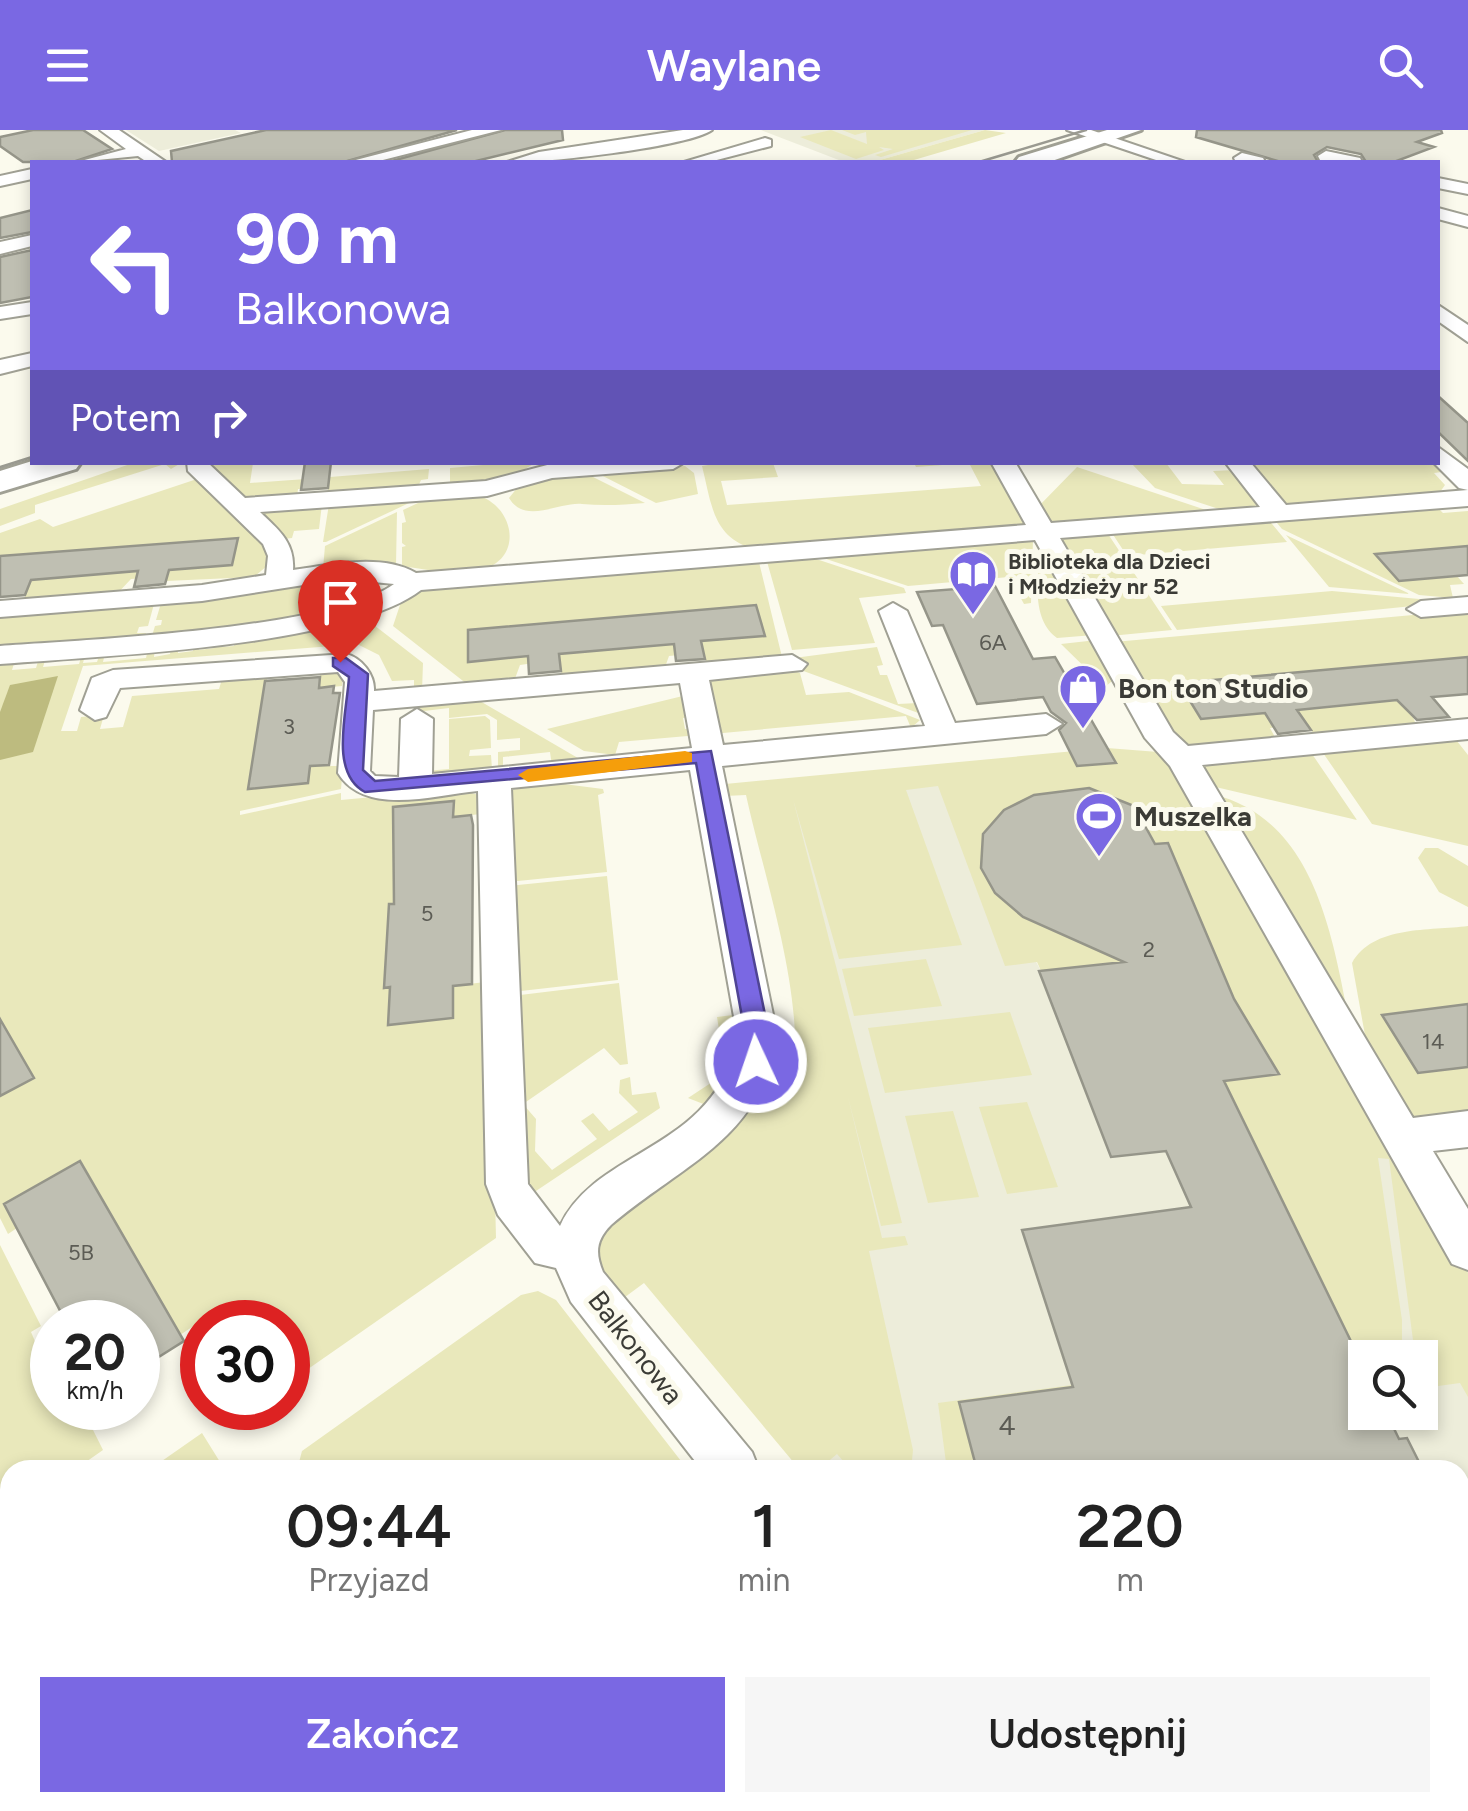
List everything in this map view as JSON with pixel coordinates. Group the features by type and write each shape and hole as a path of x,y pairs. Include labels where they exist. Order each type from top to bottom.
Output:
{"street":[{"path":"108,130 155,160"},
{"path":"410,130 437,143"},
{"path":"365,160 493,130"},
{"path":"523,160 561,151 658,142 704,130"},
{"path":"699,160 765,142 733,130"},
{"path":"1075,130 1170,160"},
{"path":"1034,160 1130,130"},
{"path":"94,160 139,150"},
{"path":"1326,156 1345,160"},
{"path":"0,182 30,174"},
{"path":"1440,183 1468,189"},
{"path":"1440,215 1468,222"},
{"path":"0,248 30,240"},
{"path":"0,313 30,308"},
{"path":"1440,313 1468,336"},
{"path":"0,368 30,360"},
{"path":"0,482 54,465"},
{"path":"239,506 486,488 566,466 593,465"},
{"path":"1005,465 1161,738 1196,756 1435,1133 1468,1250"},
{"path":"1239,465 1279,513"},
{"path":"197,466 276,543 281,556 279,580"},
{"path":"0,610 202,593 369,570 400,573 412,582 1468,498"},
{"path":"0,655 146,642 360,612 398,597 412,582"},
{"path":"1420,609 1468,605"},
{"path":"894,610 944,734"},
{"path":"94,710 102,685 113,679 336,662 352,666 358,674 354,768 357,778 377,788 1046,724"},
{"path":"358,702 417,708 506,690 792,664"},
{"name":"Balkonowa","path":"693,673 758,1039 756,1062 731,1107 700,1136 593,1212 575,1248 576,1266 587,1287 726,1460"},
{"path":"415,786 417,708"},
{"path":"1196,756 1468,728"},
{"path":"494,778 506,1184 512,1201 551,1249"}],"shaded area":[{"path":"126,130 235,130 241,133 159,151"},
{"path":"761,130 985,130 880,160 839,160"},
{"path":"58,676 33,752 0,760 0,712 10,685"},
{"path":"932,767 1041,971 1117,962 1155,1049 1350,1065 1468,1273 1468,1460 812,1460 829,1081 759,783"}],"green space":[{"path":"831,130 867,144 866,132 855,135 842,130 972,130 881,157 875,155 893,149 879,147 884,150 856,159 800,137"},
{"path":"985,130 1006,133 914,160 880,160"},
{"path":"1440,462 1449,471 1434,473 1445,485 1440,492 1445,496 1287,506 1248,465"},
{"path":"127,465 162,465 35,505 35,513 0,526 0,509"},
{"path":"253,465 250,483 306,479 297,497 245,500 207,467"},
{"path":"532,465 507,480 450,486 450,468"},
{"path":"774,465 778,477 721,481 727,505 981,486 970,465 997,465 1032,526 751,548 728,535 715,516 702,466"},
{"path":"1133,465 1168,465 1182,484 1224,485 1213,471 1235,470 1259,505 1228,512 1155,488"},
{"path":"685,466 694,473 698,494 656,503 595,472"},
{"path":"1077,467 1212,512 1051,527 1036,509"},
{"path":"429,469 428,479 421,480 417,489 327,495 330,477"},
{"path":"583,472 645,503 573,504 533,511 516,506 509,498 522,482"},
{"path":"200,478 271,549 268,565 254,577 166,581 169,570 232,565 237,538 0,556 0,533 40,519 53,527"},
{"path":"476,495 499,509 506,520 509,544 504,555 482,569 461,572 402,566 402,547 406,546 402,543 402,523 406,522 403,510 433,496"},
{"path":"424,496 326,542 323,542 329,504"},
{"path":"322,504 319,529 294,531 292,538 283,539 252,510"},
{"path":"1435,505 1443,513 1468,511 1468,546 1376,554 1457,576 1464,584 1450,585 1453,598 1419,595 1282,529 1272,517"},
{"path":"397,512 396,565 323,569 325,546"},
{"path":"1267,518 1287,542 1127,556 1110,530"},
{"path":"1106,531 1172,630 1110,636 1056,535"},
{"path":"1286,535 1410,594 1329,587"},
{"path":"1033,540 1031,603 1024,604 1009,577 908,586 811,554"},
{"path":"1041,547 1094,635 1057,638 1048,630 1039,608"},
{"path":"804,555 904,588 906,593 859,598 875,643 792,650 766,558"},
{"path":"758,558 782,657 707,666 701,641 764,636 756,605 468,630 468,661 533,656 534,663 520,665 513,684 472,688 393,626 401,602 425,587"},
{"path":"145,571 143,578 131,579 115,596 22,604 31,580"},
{"path":"316,578 357,608 151,639 155,626 161,625 162,620 156,620 161,603"},
{"path":"1332,591 1452,602 1177,630 1161,606"},
{"path":"154,604 148,626 139,627 137,633 146,633 144,639 0,652 0,615"},
{"path":"1468,610 1468,660 1180,683 1201,719 1267,713 1276,727 1270,728 1277,741 1189,750 1172,742 1114,642"},
{"path":"361,615 423,663 422,691 414,692 414,680 392,681 379,655 357,644 83,666 61,731 77,731 81,717 104,715 100,729 123,727 132,696 219,689 223,676 344,671 342,686 319,688 320,674 267,679 250,789 308,783 310,766 343,766 341,789 240,811 240,815 341,793 341,800 458,789 482,796 481,814 453,817 454,802 393,807 393,904 389,905 384,987 390,987 389,1025 452,1018 453,986 485,982 490,986 496,1238 310,1368 310,1300 180,1300 180,1335 81,1161 5,1204 17,1228 8,1234 0,1218 0,659 16,657 12,670 36,668 40,655 47,654 43,667 79,664 83,651 83,663 97,662 101,650 106,649 103,662 146,658 149,645 155,645 154,657 170,654 172,643 178,642 178,653 193,651 194,640 200,639 199,650 214,648 215,637 221,636 221,647 234,646 235,634"},
{"path":"1097,640 1118,676 1105,687 1061,644"},
{"path":"676,644 679,655 669,656 664,670 562,679 559,654"},
{"path":"877,647 883,665 877,666 880,675 887,675 898,704 918,703 921,714 798,669 794,658"},
{"path":"789,669 800,673 806,695 849,692 920,720 911,728 906,716 712,734 701,677"},
{"path":"691,694 695,716 683,718 685,729 697,728 699,735 619,742 615,755 584,751 547,729"},
{"path":"473,697 583,761 552,766 550,752 503,757 503,771 498,768 498,752 520,750 520,738 497,740 497,720 487,714 449,718 449,708 416,712 416,705"},
{"path":"1406,700 1417,727 1317,737 1293,710"},
{"path":"485,716 490,720 491,748 470,750 469,756 491,755 492,769 431,778 426,771 449,769 449,719"},
{"path":"1453,736 1468,755 1468,846 1372,824 1321,750"},
{"path":"1107,748 1171,753 1468,1273 1468,1397 1460,1383 1438,1386 1438,1340 1413,1340 1389,1159 1378,1158 1402,1340 1348,1340 1348,1344 1155,1049 1117,962 1041,971 1037,962 1005,966 938,786 906,790 962,945 839,959 793,799 902,1223 881,1226 848,1097 882,1238 905,1236 908,1245 869,1251 913,1450 912,1460 842,1460 837,1454 830,1460 792,1460 644,1283 621,1300 602,1276 596,1245 611,1218 732,1131 760,1093 789,1094 795,1026 783,946 746,795 725,796 725,784"},
{"path":"1310,751 1357,820 1207,785 1201,766"},
{"path":"556,783 603,789 604,793 598,795 607,872 508,882 511,790"},
{"path":"1212,794 1247,808 1275,829 1297,856 1327,922 1351,1030"},
{"path":"1425,848 1438,848 1468,866 1468,907 1439,892 1418,858"},
{"path":"607,876 618,980 512,992 508,886"},
{"path":"1468,926 1468,1004 1382,1015 1418,1073 1468,1067 1468,1118 1408,1126 1370,1063 1352,963 1361,951 1388,936"},
{"path":"926,959 942,1006 854,1016 842,969"},
{"path":"619,983 628,1064 620,1065 604,1048 523,1104 536,1119 535,1151 552,1170 597,1139 581,1121 593,1113 609,1131 638,1112 619,1093 620,1080 630,1077 632,1095 656,1092 660,1108 527,1197 512,996"},
{"path":"1010,1012 1032,1075 885,1093 868,1028"},
{"path":"741,1014 738,1059 706,1105 688,1098 726,1073 717,1017"},
{"path":"1027,1102 1058,1187 1007,1194 979,1107"},
{"path":"953,1111 979,1197 928,1203 905,1116"},
{"path":"0,1245 30,1304 30,1430 93,1430 103,1450 89,1460 0,1460"},
{"path":"538,1291 556,1300 680,1460 300,1460 302,1451 521,1295"},
{"path":"1072,1385 1092,1447 1058,1451 1039,1391 960,1402 974,1460 946,1460 938,1403"},
{"path":"202,1433 219,1460 163,1460"}],"building":[{"path":"33,130 83,130 112,149 79,160 23,162 0,146 0,137"},
{"path":"266,130 457,130 351,160 172,160 171,151"},
{"path":"505,130 562,130 563,140 480,160 395,160"},
{"path":"1197,130 1442,133 1417,142 1434,147 1399,160 1365,160 1361,154 1327,147 1314,155 1317,160 1274,160 1196,137"},
{"path":"30,210 30,232 0,238 0,218"},
{"path":"30,250 30,297 0,303 0,257"},
{"path":"1440,398 1468,423 1468,461 1440,434"},
{"path":"305,465 331,465 328,488 301,490"},
{"path":"238,538 232,565 169,570 165,584 134,587 138,571 31,580 25,595 0,597 0,556"},
{"path":"1468,546 1468,575 1399,581 1375,554"},
{"path":"995,586 1033,659 1055,657 1116,763 1077,766 1059,730 1066,723 1051,712 1043,697 977,704 943,625 932,626 917,592"},
{"path":"756,605 765,636 701,641 705,659 676,661 674,644 559,654 561,671 529,674 528,656 468,662 468,630"},
{"path":"1468,657 1468,694 1432,697 1449,717 1417,720 1397,700 1297,710 1311,730 1278,734 1265,713 1201,719 1179,683"},
{"path":"320,677 319,688 334,686 333,693 340,693 329,765 310,766 308,783 248,789 265,681"},
{"path":"1089,788 1134,806 1155,844 1168,843 1234,999 1279,1074 1224,1081 1350,1340 1348,1430 1395,1430 1399,1439 1407,1438 1418,1460 974,1460 959,1402 1073,1387 1022,1230 1191,1207 1166,1151 1111,1157 1039,971 1124,962 1023,917 995,893 981,868 983,834 1004,810 1034,795"},
{"path":"454,801 453,817 471,815 473,825 472,984 453,986 453,1018 388,1025 390,987 384,988 389,904 394,904 393,807"},
{"path":"1468,1004 1468,1067 1418,1073 1382,1015"},
{"path":"0,1019 34,1078 0,1096"},
{"path":"80,1161 180,1334 180,1344 160,1356 160,1300 54,1300 4,1204"}],"tram line":[{"path":"986,160 1086,130"},
{"path":"0,467 30,458"}],"slow traffic":[{"path":"528,775 685,757"}],"place":[{"name":"Biblioteka dla Dzieci i Młodzieży nr 52","path":"973,616"},
{"name":"Bon ton Studio","path":"1083,730"},
{"name":"Muszelka","path":"1099,858"}],"route":[{"path":"340,662 352,666 358,674 354,770 359,781 372,788 704,756 758,1039 756,1062"}]}
